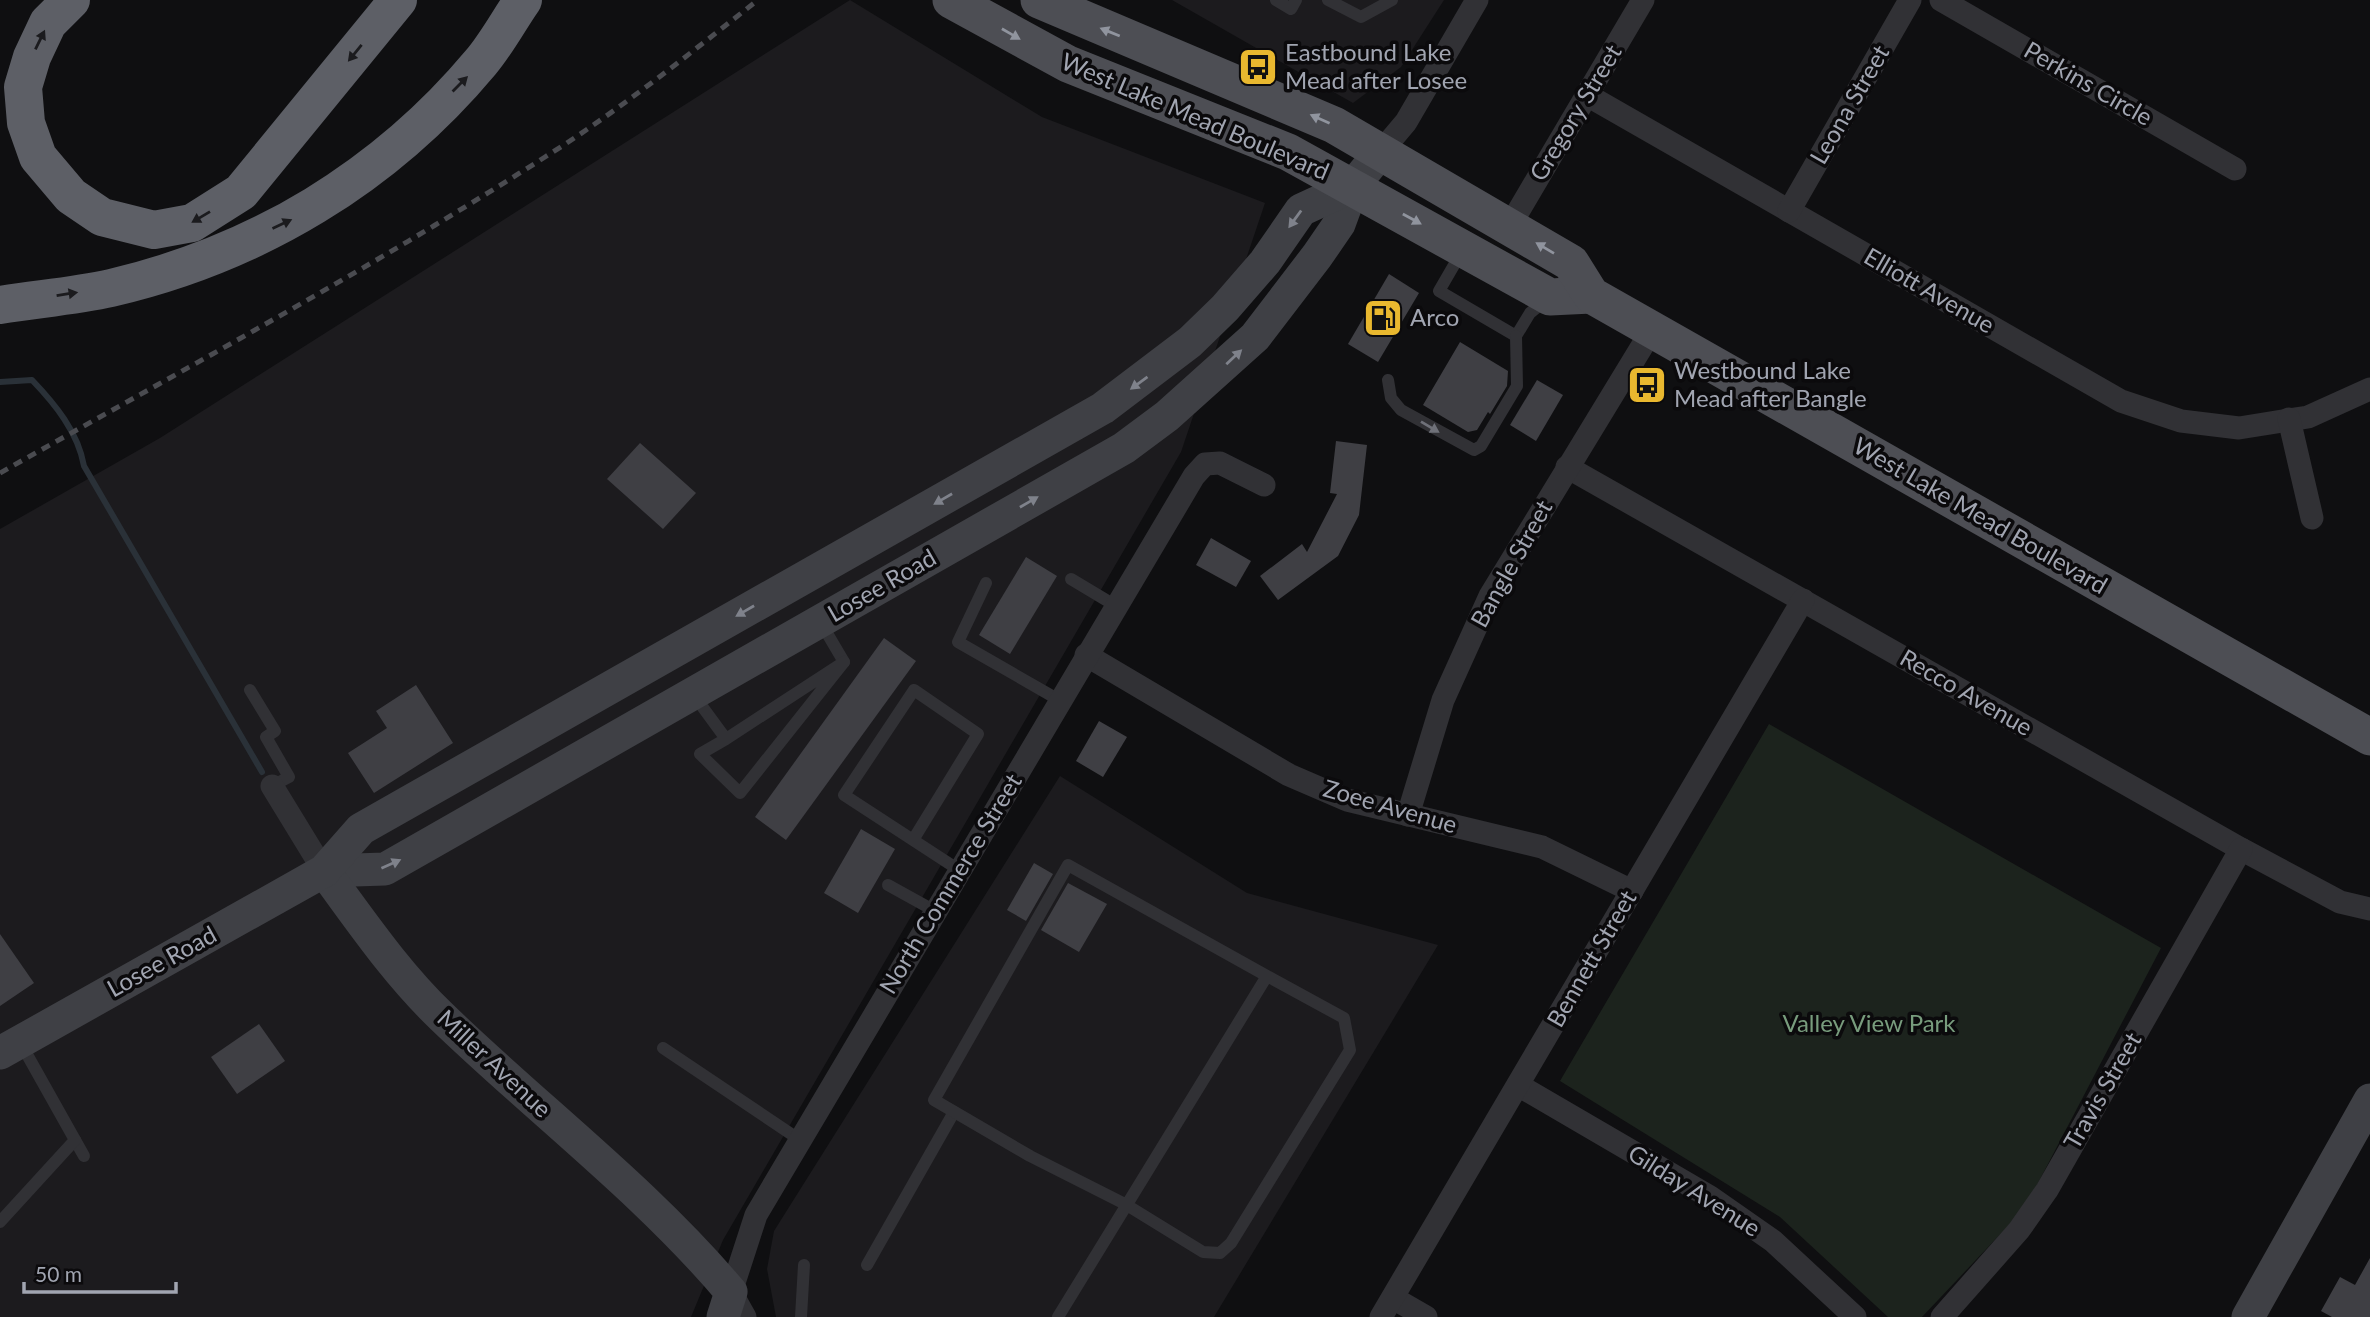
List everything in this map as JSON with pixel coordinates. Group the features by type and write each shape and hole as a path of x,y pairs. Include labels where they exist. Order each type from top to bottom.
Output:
{"highway":[{"path":"71,0 48,23 32,57 23,88 26,123 38,157 71,195 102,217 154,230 191,223 241,192 398,0"},
{"path":"0,305 110,288 205,260 313,209 388,157 482,61 523,0"}],"main road":[{"name":"West Lake Mead Boulevard","path":"951,0 1068,64 1288,152 1550,297"},
{"name":"West Lake Mead Boulevard","path":"1039,0 1322,120 1571,263 1591,295 2370,737"},
{"name":"Losee Road","path":"324,871 385,869 1124,448 1167,416 1255,337 1339,224 1353,186 1379,154"},
{"name":"Losee Road","path":"10,1047 324,871 361,829 1103,408 1181,349 1225,309 1265,262 1301,210 1353,186"},
{"path":"1550,297 1591,295"},
{"path":"616,737 625,712 707,661 714,652 718,639 712,630"},
{"name":"Miller Avenue","path":"324,871 391,963 439,1015 689,1244 733,1309"},
{"path":"2248,1317 2370,1100"}],"street":[{"name":"Losee Road","path":"1379,154 1406,122 1477,0"},
{"name":"Gregory Street","path":"1509,227 1643,0"},
{"name":"Leona Street","path":"1790,211 1910,0"},
{"name":"Perkins Circle","path":"1941,0 2235,169"},
{"name":"Elliott Avenue","path":"1587,95 2121,401 2192,423 2239,428 2308,417 2370,389"},
{"name":"Bangle Street","path":"1408,815 1443,701 1490,596 1652,330"},
{"path":"2289,419 2312,518"},
{"name":"North Commerce Street","path":"733,1309 756,1215 1194,476 1205,464 1220,463 1264,485"},
{"name":"Recco Avenue","path":"1567,467 2241,849 2340,902 2370,909"},
{"name":"Bennett Street","path":"1387,1307 1802,600"},
{"name":"Zoee Avenue","path":"1086,655 1289,775 1347,800 1542,847 1632,891"},
{"name":"Miller Avenue","path":"272,786 324,871"},
{"name":"Travis Street","path":"1942,1317 2020,1230 2047,1189 2241,849"},
{"name":"Gilday Avenue","path":"1518,1085 1710,1197 1773,1241 1855,1317"},
{"path":"1387,1307 1426,1317"}],"lane":[{"path":"1276,0 1291,9 1296,0"},
{"path":"1328,0 1361,18 1392,0"},
{"path":"1464,248 1439,291 1516,335"},
{"path":"1388,380 1391,398 1401,410 1474,450 1481,446 1517,386 1516,335 1530,313 1550,297"},
{"path":"1071,579 1116,606"},
{"path":"986,583 958,642 1059,700"},
{"path":"820,621 844,662"},
{"path":"844,662 740,793 700,754 726,739 844,662"},
{"path":"914,840 978,734 914,690 844,795 959,870"},
{"path":"250,691 275,731 265,737 289,777 272,786"},
{"path":"693,694 726,739"},
{"path":"1068,865 1266,976 1344,1018 1350,1050 1238,1231 1220,1253 1203,1252 1125,1204 1030,1156 934,1100 1068,865"},
{"path":"888,885 935,911"},
{"path":"1058,1317 1266,976"},
{"path":"10,1047 84,1156"},
{"path":"663,1048 800,1140"},
{"path":"867,1265 954,1112"},
{"path":"0,1222 75,1140"},
{"path":"801,1317 804,1265"}],"shaded area":[{"path":"850,0 1042,117 1265,203 1181,452 723,1240 691,1317 0,1317 0,529 160,438"},
{"path":"1172,0 1444,0 1401,67 1353,103"},
{"path":"1060,776 1247,893 1438,945 1214,1317 776,1317 767,1269 774,1231"}],"green space":[{"name":"Valley View Park","path":"1769,724 2161,948 2025,1208 1922,1317 1888,1317 1780,1217 1560,1081"}],"building":[{"name":"Arco","path":"1389,274 1419,293 1378,362 1348,344"},
{"path":"1460,342 1508,371 1507,386 1490,414 1488,412 1477,430 1468,432 1423,405"},
{"path":"1537,380 1563,395 1536,441 1510,425"},
{"path":"1336,441 1367,445 1359,515 1338,556 1278,600 1260,576 1302,544 1307,552 1337,494 1330,493"},
{"path":"640,443 696,493 663,529 607,479"},
{"path":"1211,538 1251,561 1236,587 1196,565"},
{"path":"1026,557 1057,576 1010,654 979,635"},
{"path":"884,638 916,661 786,840 755,817"},
{"path":"416,685 453,743 374,793 348,753 387,728 376,711"},
{"path":"1099,721 1127,737 1103,777 1076,761"},
{"path":"861,829 895,849 858,913 824,893"},
{"path":"1034,863 1053,874 1026,921 1007,910"},
{"path":"1068,883 1107,904 1079,952 1041,930"},
{"path":"0,934 34,983 0,1006"},
{"path":"259,1024 285,1061 237,1094 211,1057"},
{"path":"2370,1258 2370,1317 2332,1317 2321,1311 2340,1277 2355,1285"}],"waterway":[{"path":"0,382 32,380 64,419 77,442 84,466 262,772"}],"railway":[{"path":"0,473 275,319 478,199 600,120 758,0"}],"place":[{"name":"Eastbound Lake Mead after Losee","path":"1258,67"},
{"name":"Arco","path":"1383,318"},
{"name":"Westbound Lake Mead after Bangle","path":"1647,385"}]}
